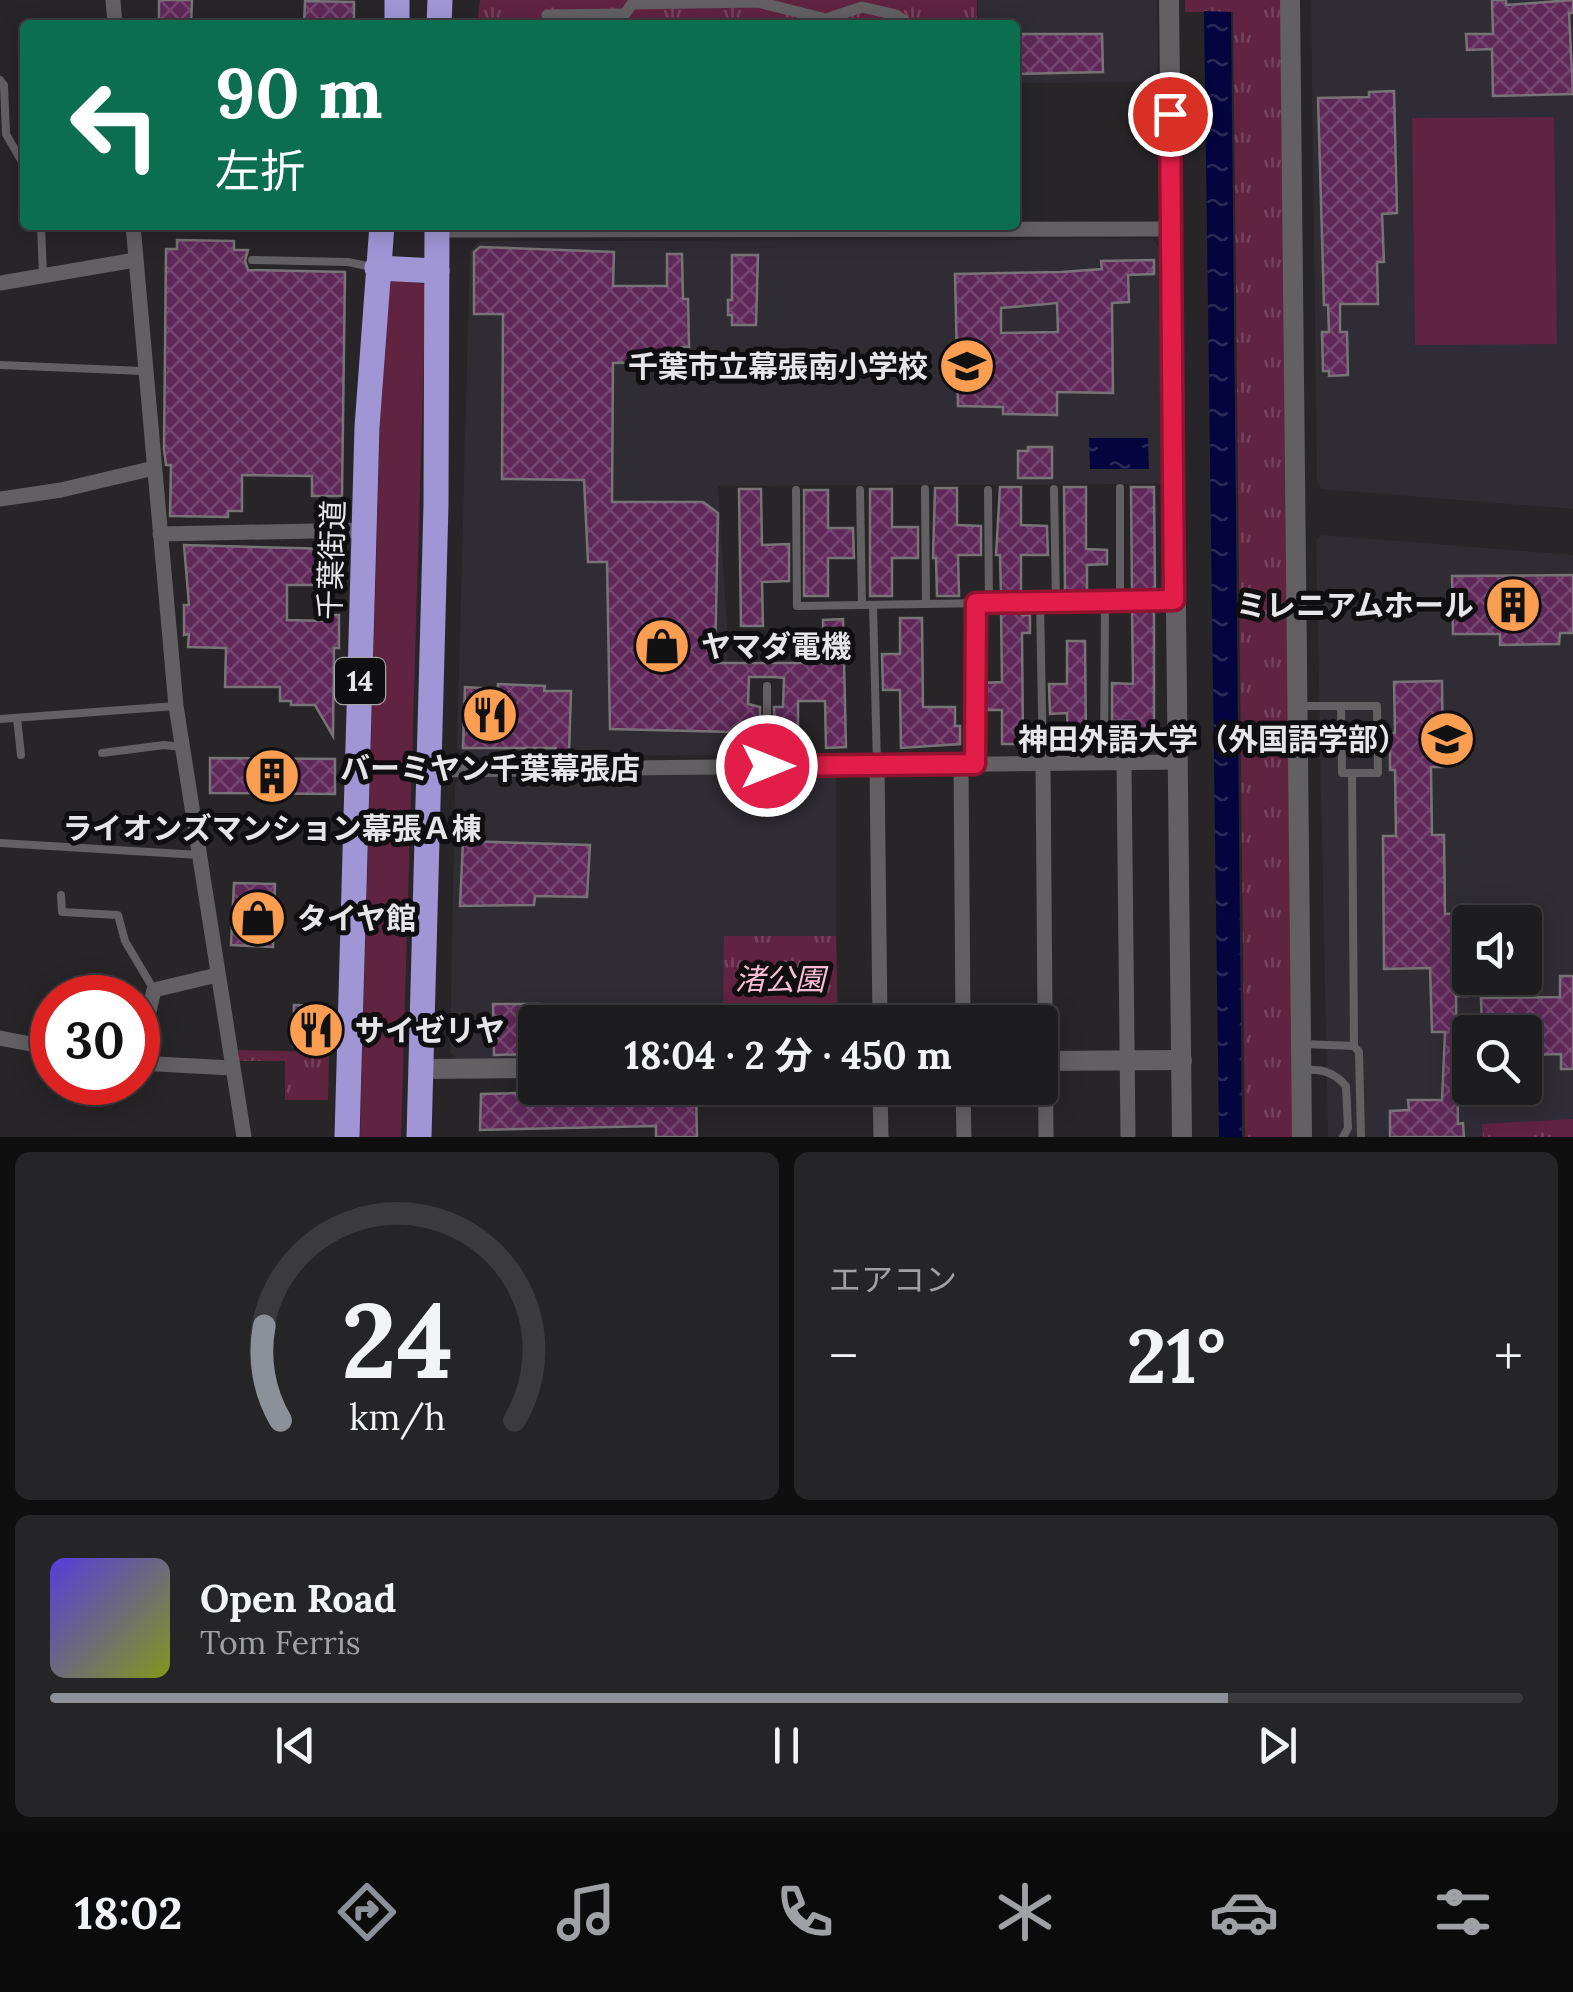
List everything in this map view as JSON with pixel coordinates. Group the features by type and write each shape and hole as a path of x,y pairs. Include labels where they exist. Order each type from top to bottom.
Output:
{"highway":[{"name":"千葉街道","path":"348,1137 367,427 381,230"},
{"path":"418,1137 436,505 437,230"},
{"path":"377,268 437,272"}],"street":[{"path":"1169,0 1182,1137"},
{"path":"1290,0 1302,1137"},
{"path":"547,15 580,20 626,11 758,2 818,20"},
{"path":"828,20 864,4 902,20"},
{"path":"793,11 803,20"},
{"path":"1020,229 1171,229"},
{"path":"133,230 181,747 244,1137"},
{"path":"0,283 135,260"},
{"path":"0,499 61,490 154,468"},
{"path":"160,534 364,530"},
{"path":"428,770 1178,762"},
{"path":"1124,763 1128,1137"},
{"path":"963,1005 968,764"},
{"path":"1042,764 1043,1005"},
{"path":"877,765 880,1005"},
{"path":"160,988 217,974"},
{"path":"0,1038 30,1044"},
{"path":"1058,1061 1182,1060"},
{"path":"160,1062 232,1068"},
{"path":"420,1070 518,1068"},
{"path":"880,1105 881,1137"},
{"path":"963,1105 964,1137"},
{"path":"1045,1105 1046,1137"}],"lane":[{"path":"0,80 4,85 6,134 20,159"},
{"path":"0,141 10,142"},
{"path":"41,230 43,275"},
{"path":"252,260 348,262 377,268"},
{"path":"0,365 144,371"},
{"path":"1120,488 1120,601"},
{"path":"924,489 926,604"},
{"path":"1054,489 1056,602"},
{"path":"796,490 797,606 1174,600"},
{"path":"860,490 862,605"},
{"path":"988,490 989,603"},
{"path":"1104,601 1104,763"},
{"path":"1040,602 1042,764"},
{"path":"968,764 976,603"},
{"path":"873,605 877,765"},
{"path":"767,686 767,766"},
{"path":"0,719 176,706"},
{"path":"1298,706 1341,706 1376,706 1378,773 1342,773 1341,706"},
{"path":"17,718 21,755"},
{"path":"102,753 164,745 181,747"},
{"path":"1352,773 1354,1046"},
{"path":"0,844 199,855"},
{"path":"61,896 62,912 118,915 126,941 145,975"},
{"path":"1301,1044 1354,1046 1360,1052 1361,1137"},
{"path":"1301,1071 1318,1069 1337,1076 1346,1086 1348,1128 1343,1137"}],"shaded area":[{"path":"978,0 1157,0 1158,82 1020,83 1020,20 978,20"},
{"path":"1311,0 1573,0 1573,509 1321,489 1317,482"},
{"path":"1152,239 1160,248 1163,484 718,486 727,625 729,755 466,757 457,747 470,251 480,241"},
{"name":"神田外語大学（外国語学部）","path":"1323,535 1573,555 1573,1137 1328,1137 1316,540"},
{"path":"836,773 836,936 725,936 723,1005 518,1005 518,1058 457,1059 450,1051 455,784 464,776"}],"green space":[{"path":"480,0 977,0 977,20 478,20"},
{"path":"1185,0 1283,0 1294,1137 1245,1137 1233,12 1185,12"},
{"path":"1554,117 1557,344 1415,345 1412,118"},
{"path":"384,281 426,284 401,1137 360,1137"},
{"name":"渚公園","path":"724,936 836,936 838,1005 723,1005"},
{"path":"239,1050 329,1052 328,1100 285,1100 285,1061 239,1061"},
{"path":"1573,1119 1573,1137 1483,1137 1482,1124"}],"water":[{"path":"1204,11 1231,12 1242,1137 1219,1137"},
{"path":"1089,438 1148,438 1149,469 1090,469"}],"building":[{"path":"159,0 192,0 191,20 159,20"},
{"path":"1492,0 1506,0 1506,5 1573,0 1573,13 1569,13 1573,94 1493,96 1492,49 1467,50 1466,34 1493,34"},
{"path":"305,1 354,2 354,20 304,20"},
{"path":"1020,34 1102,34 1103,72 1020,74"},
{"path":"1394,91 1397,213 1382,214 1384,262 1377,262 1378,304 1340,304 1340,332 1347,332 1348,375 1329,376 1329,371 1323,371 1322,332 1329,332 1328,305 1324,305 1318,98 1369,97 1369,92"},
{"path":"177,240 234,241 234,250 248,250 248,270 345,272 342,496 312,496 312,476 242,475 242,511 228,511 228,517 170,516 171,465 166,465 164,449 166,249 177,249"},
{"path":"480,247 614,252 613,286 667,286 667,254 682,254 689,347 681,347 681,362 613,363 612,502 703,502 718,513 715,663 824,663 823,620 843,619 846,747 826,748 825,701 798,701 798,754 775,754 774,707 783,707 784,678 774,677 749,677 748,704 760,707 760,753 734,753 734,732 610,729 607,562 588,562 584,480 502,479 503,314 474,314 474,252"},
{"path":"732,255 758,255 756,325 732,325 732,315 728,315"},
{"path":"1154,260 1154,274 1128,275 1129,302 1112,303 1113,393 1057,392 1057,415 1003,414 1003,407 958,406 955,274 1102,269 1101,261","holes":["1057,303 1058,332 1001,333 1001,308"]},
{"path":"1028,447 1052,447 1052,478 1018,478 1018,451 1028,451"},
{"path":"1000,487 1021,487 1021,525 1047,526 1048,555 1021,555 1021,595 1001,595 1000,555 996,555"},
{"path":"1064,487 1086,487 1086,549 1107,550 1107,564 1087,565 1087,594 1065,594"},
{"path":"1131,487 1154,487 1155,593 1132,593"},
{"path":"935,488 957,488 957,525 981,526 981,555 958,555 959,596 937,596 933,558"},
{"path":"739,489 761,489 762,545 789,544 789,581 762,582 763,626 741,626"},
{"path":"870,489 892,489 892,527 918,527 918,558 892,558 892,596 870,596"},
{"path":"804,490 828,490 828,528 853,528 854,558 828,558 828,596 804,596"},
{"path":"184,545 333,549 333,592 315,592 315,585 287,585 287,620 327,621 327,615 339,615 339,648 334,648 333,736 315,705 280,701 280,687 225,687 226,648 188,647 189,634 184,635 184,605 189,605"},
{"name":"ミレニアムホール","path":"1573,575 1573,633 1560,633 1559,644 1500,645 1500,634 1453,634 1452,576"},
{"path":"1132,608 1154,608 1154,744 1133,745 1133,721 1112,721 1112,683 1133,684"},
{"path":"1001,610 1022,610 1022,615 1030,615 1030,633 1022,633 1023,744 1002,744 1002,710 983,710 983,683 1002,682"},
{"path":"900,618 922,618 923,707 955,707 960,744 901,748 900,690 883,690 882,654 900,654"},
{"path":"1067,641 1085,641 1086,742 1068,742 1067,713 1050,714 1049,684 1067,684"},
{"path":"1442,681 1443,767 1431,767 1432,835 1444,835 1445,914 1452,914 1452,995 1468,995 1456,996 1456,1015 1452,1015 1452,1105 1458,1105 1458,1124 1463,1123 1464,1137 1390,1137 1390,1111 1409,1110 1408,1100 1442,1100 1445,1032 1432,1032 1430,968 1384,969 1383,836 1396,836 1395,770 1390,770 1390,733 1395,733 1394,682"},
{"path":"498,684 571,691 569,754 556,754 556,748 463,748 465,687 498,689"},
{"name":"ライオンズマンション幕張Ａ棟","path":"210,758 335,759 335,794 210,793"},
{"path":"463,841 590,845 587,897 535,896 534,905 460,906"},
{"path":"234,883 275,884 273,947 231,945"},
{"path":"1560,976 1573,976 1573,1069 1561,1069 1561,1054 1542,1055 1542,1015 1482,1015 1481,998 1560,997"},
{"path":"493,1004 539,1004 518,1005 518,1054 494,1055"},
{"path":"294,1005 329,1006 328,1047 293,1046"},
{"path":"518,1093 518,1105 696,1105 697,1137 656,1137 656,1126 480,1130 481,1094"}],"place":[{"name":"千葉市立幕張南小学校","path":"967,366"},
{"name":"ミレニアムホール","path":"1513,605"},
{"name":"ヤマダ電機","path":"662,646"},
{"name":"バーミヤン千葉幕張店","path":"490,715"},
{"name":"神田外語大学（外国語学部）","path":"1447,739"},
{"name":"ライオンズマンション幕張Ａ棟","path":"272,776"},
{"name":"タイヤ館","path":"258,918"},
{"name":"サイゼリヤ","path":"316,1030"}],"route":[{"path":"767,766 975,764 976,603 1174,600 1170,114"}]}
